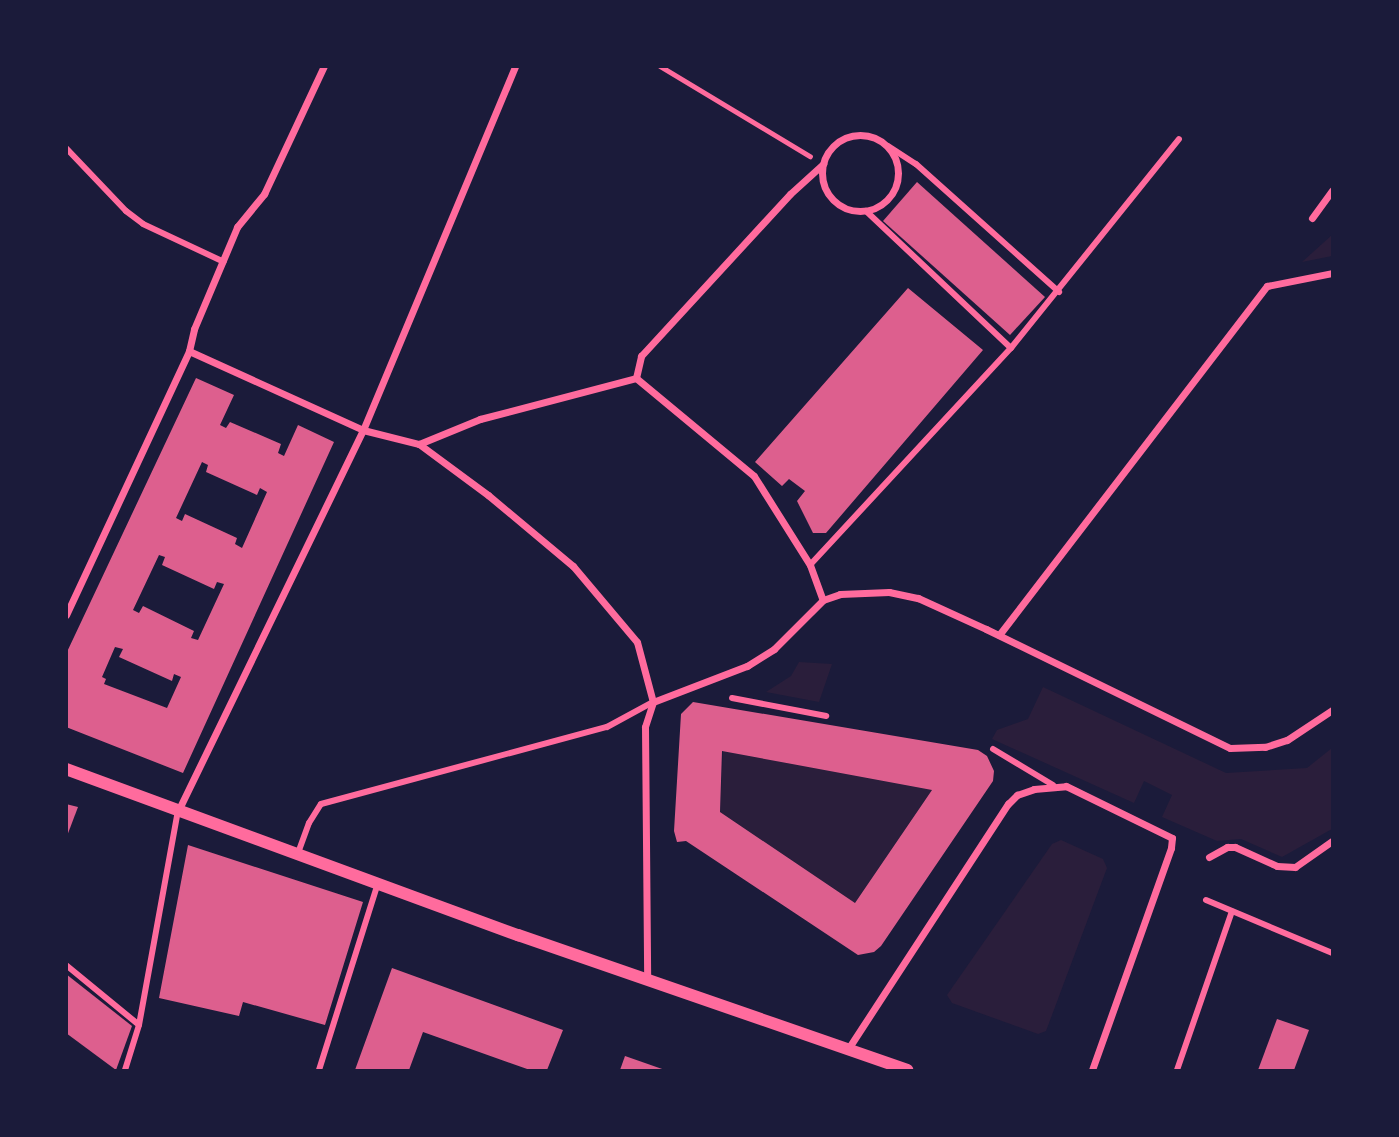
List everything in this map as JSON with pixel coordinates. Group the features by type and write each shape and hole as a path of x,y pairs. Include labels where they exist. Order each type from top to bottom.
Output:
{"street":[{"path":"66,615 189,351 194,329 237,227 268,185 324,66"},
{"path":"125,1070 139,1026 178,811 363,430 515,66"},
{"path":"636,378 641,356 790,194 823,164 835,144 856,135 878,139 916,164 1059,292"},
{"path":"810,565 1012,348 1179,139"},
{"path":"823,164 823,184 835,202 844,209 866,211 888,201 895,191 899,167 888,146"},
{"path":"66,148 126,211 143,224 224,262"},
{"path":"1312,218 1332,190"},
{"path":"866,211 1012,348"},
{"path":"999,635 1266,286 1332,273"},
{"path":"189,351 363,430 419,444 488,495 581,575 637,642 653,702 645,727 647,979"},
{"path":"419,444 480,419 636,378"},
{"path":"636,378 754,476 810,565 823,600"},
{"path":"298,853 309,823 321,804 607,727 653,702 747,666 774,649 823,600 839,594 889,592 918,598 1230,748 1265,747 1287,740 1332,710"},
{"path":"732,698 826,716"},
{"path":"993,749 1053,785 1076,790 1171,838 1171,848 1093,1070"},
{"path":"66,769 377,883 907,1070"},
{"path":"848,1049 1008,804 1017,795 1053,785"},
{"path":"1209,857 1227,847 1235,847 1277,866 1296,867 1332,841"},
{"path":"319,1070 377,883"},
{"path":"1206,901 1332,953"},
{"path":"1177,1070 1232,911"},
{"path":"66,965 139,1026"}],"path":[{"path":"660,66 823,164"}],"shaded area":[{"path":"1332,235 1332,256 1302,262"},
{"path":"799,662 832,664 819,702 766,692 791,676"},
{"path":"1043,687 1226,773 1307,768 1332,748 1332,829 1282,857 1241,839 1217,841 1162,817 1172,795 1144,781 1134,803 992,739 997,730 1028,719"},
{"path":"723,751 932,790 855,903 720,812"},
{"path":"1061,840 1103,859 1107,868 1046,1031 1038,1034 952,1003 947,995 1052,844"}],"building":[{"path":"917,182 1045,297 1010,335 883,221"},
{"path":"908,288 983,350 826,533 813,533 797,501 805,491 789,479 782,486 755,462"},
{"path":"196,378 234,395 220,425 226,428 230,422 281,444 278,453 284,456 298,425 334,442 183,773 66,727 66,654","holes":["202,462 208,465 206,472 257,495 260,488 267,492 242,548 235,544 237,538 185,514 182,521 176,518","159,555 165,557 162,565 214,589 217,582 224,584 198,640 191,638 194,631 143,606 139,613 133,610","115,647 123,649 119,657 172,681 174,674 181,677 167,708 104,684 106,679 102,677"]},
{"path":"693,702 978,750 987,756 994,771 993,781 881,946 874,952 858,955 686,841 677,842 674,831 681,714","holes":["722,751 932,790 855,903 720,812"]},
{"path":"66,804 78,807 67,836 66,835"},
{"path":"188,845 363,902 325,1025 243,1002 239,1016 159,998"},
{"path":"392,968 563,1030 547,1070 530,1070 423,1032 409,1070 355,1070"},
{"path":"66,974 132,1026 116,1070 66,1033"},
{"path":"1277,1019 1309,1030 1294,1070 1258,1070"},
{"path":"625,1056 665,1070 620,1070"}]}
